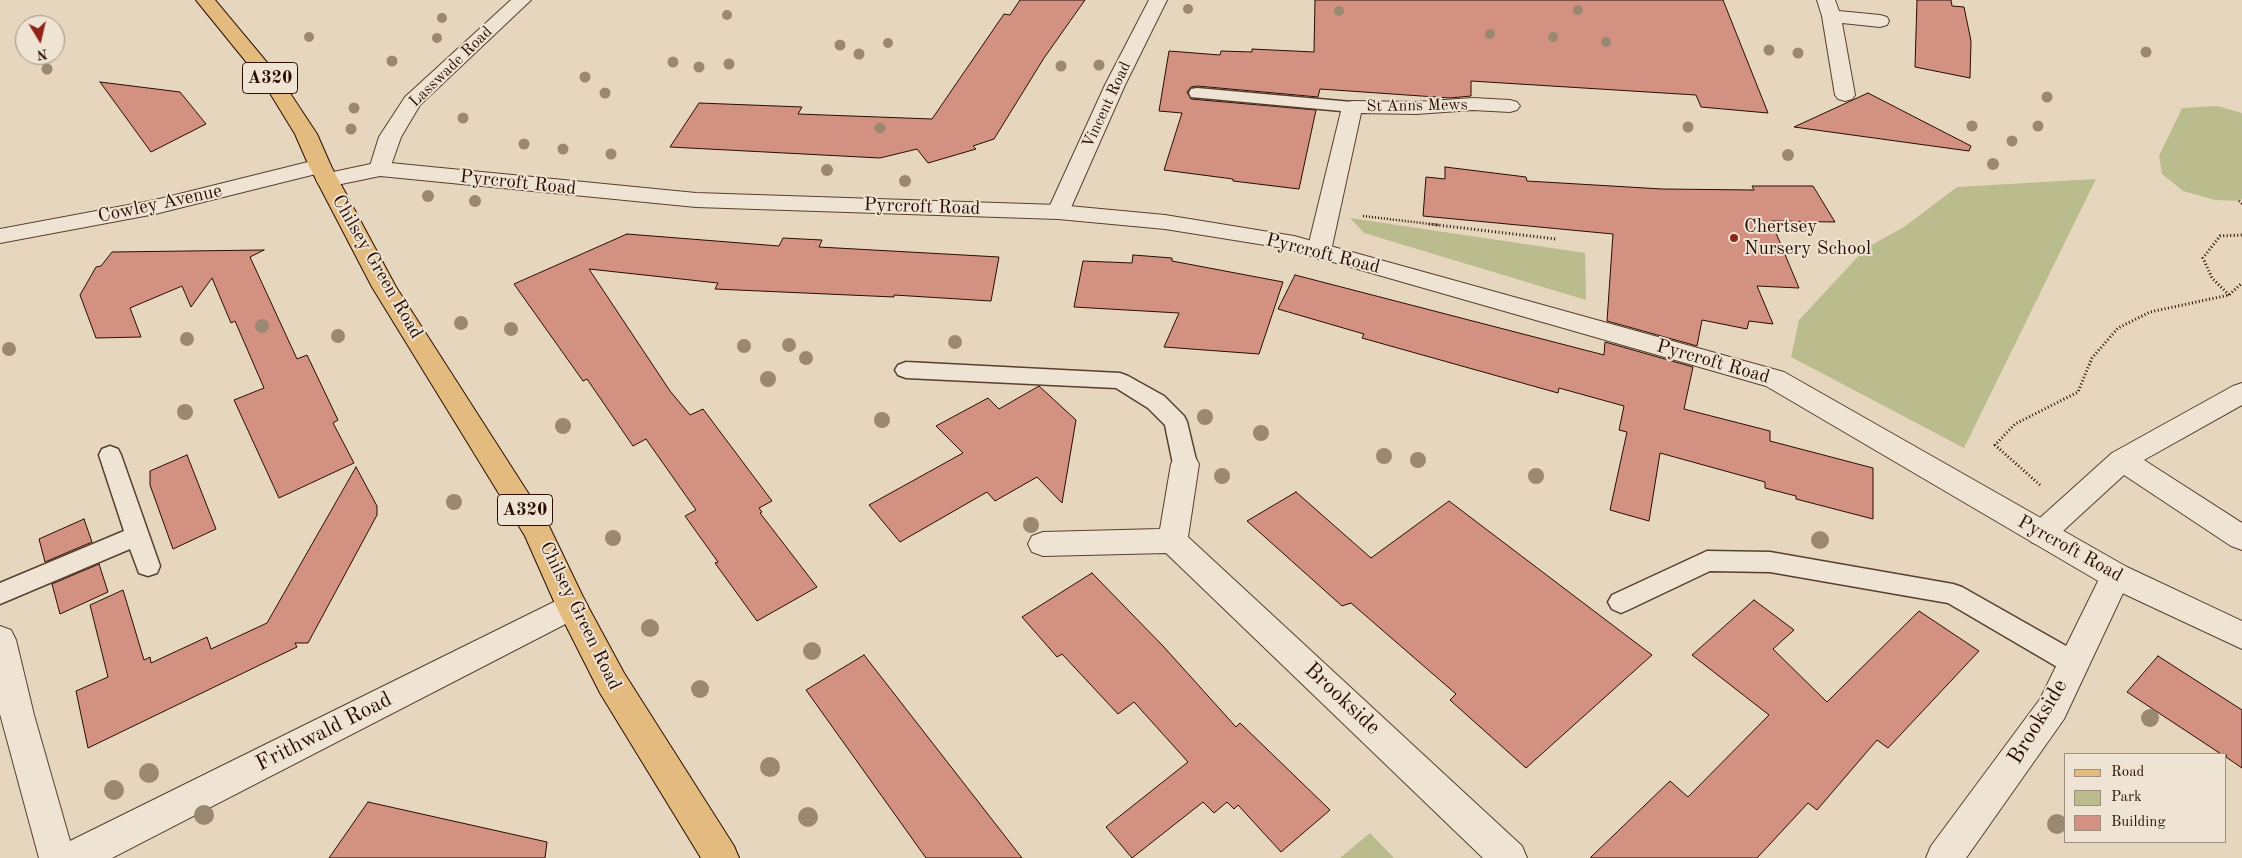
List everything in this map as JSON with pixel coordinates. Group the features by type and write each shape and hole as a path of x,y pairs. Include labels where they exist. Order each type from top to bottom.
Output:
{"main road":[{"name":"A320","path":"206,0 273,82 306,134 324,173"},
{"name":"Chilsey Green Road","path":"324,173 384,287 538,532 572,606 612,683 721,858"}],"street":[{"name":"Lasswade Road","path":"380,169 390,137 412,101 522,0"},
{"name":"Vincent Road","path":"1058,212 1115,85 1158,0"},
{"path":"1845,95 1828,8 1880,21"},
{"name":"St Anns Mews","path":"1319,251 1352,107 1416,108 1473,104 1510,106"},
{"name":"Pyrcroft Road","path":"324,173 380,169 696,200 1058,212 1165,222 1286,241 1775,379 2116,576 2242,636"},
{"name":"Cowley Avenue","path":"0,236 324,173"},
{"path":"2041,534 2122,460 2242,393"},
{"path":"2122,460 2242,538"},
{"path":"1043,544 1173,541 1185,464"},
{"name":"Brookside","path":"1173,541 1509,858"},
{"name":"Brookside","path":"1944,858 2052,709 2116,576"},
{"name":"Frithwald Road","path":"75,858 572,606"},
{"path":"0,640 17,715 57,858"}],"lane":[{"path":"1197,93 1352,107"},
{"path":"906,370 1120,381 1156,402 1176,422 1185,464"},
{"path":"110,455 148,566"},
{"path":"0,594 137,536"},
{"path":"1621,602 1707,561 1770,562 1953,594 2073,663"}],"path":[{"path":"2239,201 2242,204"},
{"path":"1328,212 1556,239"},
{"path":"2229,295 2212,278 2203,258 2220,236 2242,235"},
{"path":"2068,510 1994,445 2016,424 2078,392 2092,358 2118,328 2150,312 2229,295 2242,283"}],"green space":[{"path":"2217,106 2242,113 2242,199 2239,201 2215,200 2183,191 2162,174 2159,156 2182,108"},
{"path":"2096,179 1964,448 1791,357 1799,320 1866,248 1904,227 1957,187"},
{"path":"1350,218 1585,253 1586,300 1364,233"},
{"path":"1370,833 1394,858 1340,858"}],"building":[{"path":"1020,0 1085,0 1044,58 994,139 973,146 976,149 928,163 917,149 880,158 670,147 699,103 802,107 798,114 932,119 1004,14 1010,15"},
{"path":"1315,0 1723,0 1768,113 1701,107 1696,95 1471,81 1471,96 1450,98 1320,89 1318,97 1197,86 1191,87 1187,92 1191,99 1316,110 1299,189 1164,170 1182,113 1159,111 1169,51 1220,55 1221,51 1252,52 1252,49 1314,52"},
{"path":"1917,0 1951,0 1952,6 1964,7 1971,41 1970,78 1915,67"},
{"path":"100,82 180,92 206,124 151,152"},
{"path":"1868,93 1971,146 1969,151 1794,127"},
{"path":"1445,167 1526,177 1527,181 1662,189 1754,190 1752,186 1813,186 1835,222 1771,221 1799,288 1757,286 1773,324 1749,321 1747,329 1702,320 1697,346 1607,321 1613,234 1423,216 1426,177 1445,179"},
{"path":"627,234 779,246 783,238 822,240 819,247 999,257 991,301 894,295 894,297 715,289 718,283 589,269 670,391 690,415 703,409 772,501 759,508 762,512 760,513 817,587 757,621 715,563 718,562 685,516 696,510 646,439 633,446 587,379 583,381 514,284"},
{"path":"264,250 250,257 297,359 307,355 338,420 333,423 354,463 279,498 234,400 264,388 235,321 231,323 212,278 191,307 182,286 130,308 141,337 96,338 80,295 96,267 101,266 112,252"},
{"path":"1133,255 1172,258 1172,261 1283,282 1259,354 1164,347 1179,313 1074,307 1083,261 1132,263"},
{"path":"1295,275 1604,355 1605,342 1693,367 1684,409 1770,431 1770,441 1873,468 1873,519 1796,499 1796,496 1765,488 1765,482 1660,453 1649,521 1610,510 1627,432 1619,430 1624,406 1559,388 1558,393 1362,338 1364,334 1278,309"},
{"path":"1039,386 1076,420 1062,503 1037,477 995,501 987,492 900,542 869,505 963,453 936,426 988,398 999,409"},
{"path":"187,455 216,529 173,549 150,485 150,471"},
{"path":"356,467 377,506 377,515 308,643 295,643 297,647 88,748 76,691 108,677 90,605 123,590 144,660 150,657 151,663 207,637 211,649 267,623"},
{"path":"1296,492 1371,558 1449,501 1652,655 1526,768 1450,700 1456,694 1351,603 1342,606 1247,521"},
{"path":"84,519 92,542 45,562 39,539"},
{"path":"99,564 108,592 60,614 52,584"},
{"path":"1092,573 1163,646 1236,727 1240,723 1330,810 1281,852 1238,805 1234,809 1227,802 1214,813 1203,802 1132,858 1106,827 1188,762 1134,702 1118,714 1062,654 1057,657 1022,617"},
{"path":"1754,600 1794,630 1773,649 1827,702 1919,611 1979,651 1888,748 1877,740 1817,810 1808,803 1757,858 1590,858 1670,781 1688,797 1769,715 1692,655"},
{"path":"864,655 1022,858 926,858 806,690"},
{"path":"2158,656 2242,710 2242,768 2227,758 2227,753 2219,753 2127,692"},
{"path":"368,802 547,842 545,858 329,858"}],"place":[{"name":"Chertsey Nursery School","path":"1734,238"}]}
